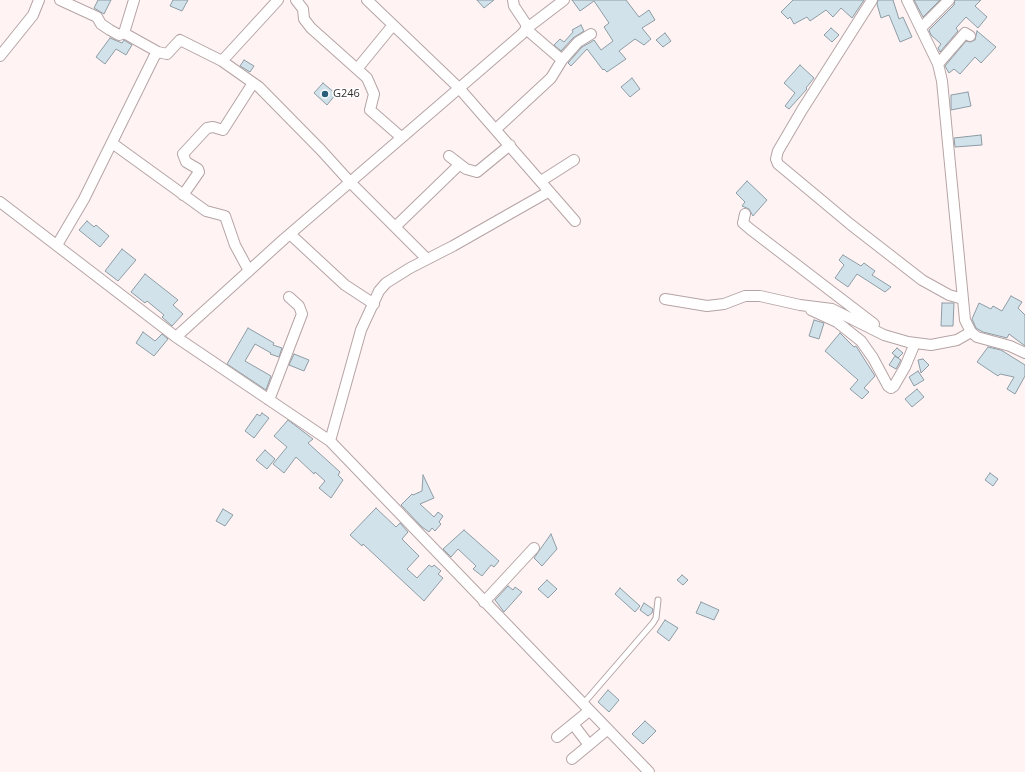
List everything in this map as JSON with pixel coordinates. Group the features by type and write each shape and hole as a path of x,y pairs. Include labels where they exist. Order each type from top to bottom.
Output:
{"street":[{"path":"0,56 33,15 39,0"},
{"path":"60,0 97,17 103,26 119,35 124,33 158,52 167,54 180,40 222,61 253,82 310,138 350,182 427,259"},
{"path":"124,33 134,0"},
{"path":"222,61 278,0"},
{"path":"296,0 303,10 304,19 311,28 340,56 367,78 374,94 370,110 401,138"},
{"path":"367,0 459,88 541,181 548,192 575,221"},
{"path":"513,0 514,6 526,24 526,29 562,60"},
{"path":"176,337 290,234 526,29 564,0"},
{"path":"872,0 802,110 778,151 776,159 778,164 850,224 922,280 950,295 963,298"},
{"path":"907,0 938,64 942,81 965,320 971,332 977,337 1010,346 1025,353"},
{"path":"921,28 949,0"},
{"path":"357,69 393,25"},
{"path":"938,64 965,33 970,36"},
{"path":"496,129 551,78 562,60 578,42 591,34"},
{"path":"57,245 84,199 154,57 158,52"},
{"path":"183,195 199,172 198,169 186,162 183,154 208,128 212,127 223,130 253,82"},
{"path":"112,143 206,211 225,216 235,245 249,271"},
{"path":"449,156 459,165 472,172 477,172 510,145"},
{"path":"541,181 574,160"},
{"path":"395,227 459,165"},
{"path":"330,441 360,330 379,291 386,283 548,192"},
{"path":"0,202 176,337 330,441 649,772"},
{"path":"745,214 743,223 874,324 884,335"},
{"path":"290,234 345,285 374,304"},
{"path":"665,299 707,306 724,304 751,295 800,305 832,309 884,335 915,343 931,345 957,340 971,332"},
{"path":"269,400 302,314 299,306 289,297"},
{"path":"800,305 837,322 856,337 870,353 885,382 891,388 894,386 905,367 915,343"},
{"path":"484,602 534,548"},
{"path":"557,737 573,724 586,708"},
{"path":"573,724 589,745"},
{"path":"572,759 607,730"}],"lane":[{"path":"586,708 653,623 656,618 658,600"}],"building":[{"path":"98,0 111,0 104,14 94,8"},
{"path":"173,0 188,0 182,11 170,6"},
{"path":"477,0 494,0 484,8"},
{"path":"572,0 626,0 639,17 649,10 655,20 642,28 651,39 644,45 635,39 619,51 626,59 607,72 604,69 603,70 587,49 571,66 568,63 582,47 594,40 601,50 613,41 604,27 609,23 594,1 580,11"},
{"path":"793,0 864,0 852,18 841,8 833,17 826,10 810,21 807,17 794,24 790,17 788,19 781,12"},
{"path":"878,0 893,0 899,19 903,17 912,37 900,42 889,15 881,18 877,4"},
{"path":"914,0 940,0 923,17"},
{"path":"955,0 981,0 975,6 987,17 978,28 966,17 956,28 958,31 940,52 938,48 941,44 931,35 929,30 954,5"},
{"path":"581,25 584,31 573,38 561,51 554,45 560,39 564,42 573,32 572,30"},
{"path":"831,28 839,35 832,42 824,35"},
{"path":"977,31 996,47 981,63 975,57 960,74 954,69 949,73 945,66 966,41 970,42 975,40"},
{"path":"665,33 671,41 663,47 656,40"},
{"path":"110,38 122,43 124,40 132,45 126,55 116,49 105,64 96,57"},
{"path":"244,60 254,66 250,72 240,66"},
{"path":"800,65 814,78 806,88 807,89 789,109 785,106 795,93 784,83"},
{"path":"632,78 640,89 630,97 621,87"},
{"name":"G246","path":"323,83 336,94 327,105 314,93"},
{"path":"968,92 971,106 951,110 951,95"},
{"path":"981,135 982,145 955,147 954,138"},
{"path":"747,181 767,200 753,216 749,209 742,206 745,202 736,193"},
{"path":"87,221 94,227 96,225 109,236 100,247 79,230"},
{"path":"122,249 136,260 118,281 105,271"},
{"path":"843,255 861,266 864,263 875,271 872,275 891,287 885,292 857,274 848,287 835,278 844,265 839,260"},
{"path":"145,274 178,300 173,305 183,314 172,326 162,317 164,315 147,301 145,303 131,292"},
{"path":"1011,296 1022,302 1018,308 1025,315 1025,346 1009,334 1007,338 983,332 976,328 972,319 979,303 991,309 993,306 1002,311"},
{"path":"942,303 954,303 953,326 941,326"},
{"path":"814,320 824,323 819,339 809,336"},
{"path":"248,328 274,343 273,345 282,348 279,357 270,354 271,353 255,344 245,361 271,376 266,390 227,364"},
{"path":"143,332 155,341 162,334 168,339 154,356 136,343"},
{"path":"840,333 854,347 856,346 875,376 864,388 869,392 862,399 850,389 858,380 825,351"},
{"path":"988,347 1001,350 1025,365 1025,376 1015,394 1007,389 1014,377 1000,374 998,376 977,362"},
{"path":"897,348 903,353 898,358 892,353"},
{"path":"294,354 309,360 304,371 289,365"},
{"path":"895,356 901,360 896,369 889,365"},
{"path":"923,359 929,365 921,373 918,360"},
{"path":"918,371 924,380 914,386 909,377"},
{"path":"917,389 924,397 912,407 905,399"},
{"path":"262,413 269,418 254,438 245,431 257,414 260,416"},
{"path":"288,420 313,439 308,443 340,472 338,475 343,480 331,498 319,488 325,481 315,472 314,474 296,457 284,473 273,464 287,447 274,436"},
{"path":"265,450 275,459 267,469 256,460"},
{"path":"990,473 998,479 993,486 985,480"},
{"path":"423,475 434,498 420,504 434,517 438,512 443,516 439,522 441,524 435,531 432,528 429,532 422,527 401,505 412,494 413,495 422,491"},
{"path":"376,508 396,527 400,523 408,532 402,539 419,556 407,569 417,578 429,565 432,567 434,565 441,571 438,574 443,578 424,601 363,544 362,546 350,535"},
{"path":"223,509 233,515 225,526 216,521"},
{"path":"464,530 499,561 494,567 491,565 482,576 473,569 476,566 458,549 451,557 443,549"},
{"path":"551,534 557,549 542,566 534,558"},
{"path":"682,575 688,580 683,585 677,580"},
{"path":"547,580 557,589 548,598 538,589"},
{"path":"508,586 513,590 515,587 522,592 504,612 495,600"},
{"path":"620,588 640,606 635,612 615,594"},
{"path":"701,602 719,610 714,620 696,613"},
{"path":"644,603 653,609 652,613 648,616 640,610"},
{"path":"665,620 678,628 669,641 657,632"},
{"path":"608,690 619,700 609,712 598,702"},
{"path":"645,721 656,731 643,744 632,734"}],"place":[{"name":"G246","path":"325,94"}]}
